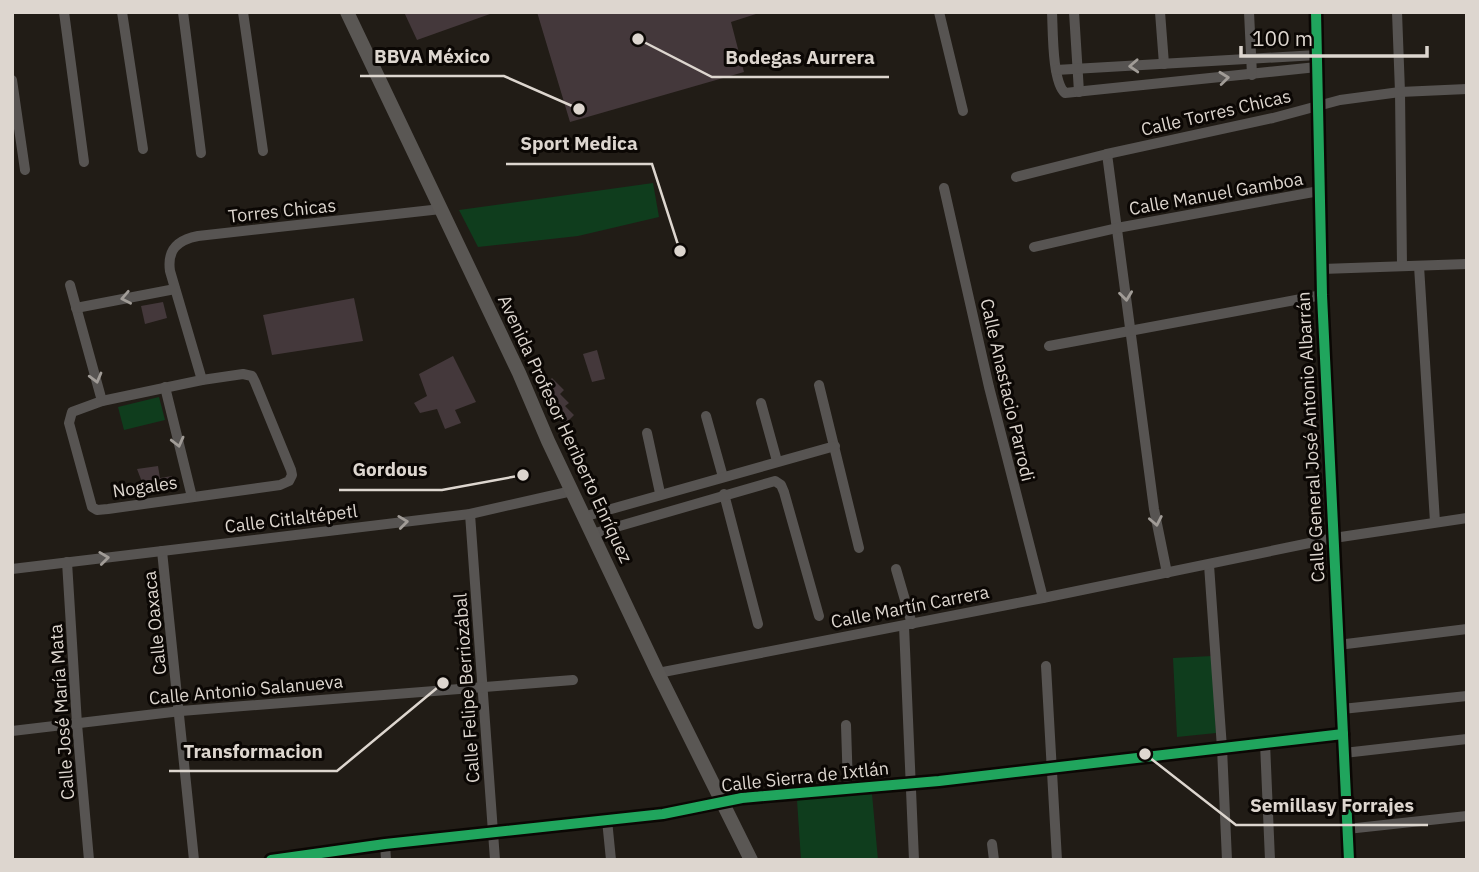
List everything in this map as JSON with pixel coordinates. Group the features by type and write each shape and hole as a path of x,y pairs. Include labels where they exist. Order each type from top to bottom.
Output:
{"main road":[{"name":"Avenida Profesor Heriberto Enríquez","path":"347,12 583,517 751,860"}],"street":[{"path":"64,12 83,162"},
{"path":"122,12 143,149"},
{"path":"183,12 201,153"},
{"path":"243,12 263,150"},
{"path":"939,12 963,111"},
{"path":"1052,12 1056,70 1062,91 1079,92 1252,75 1317,61"},
{"path":"1074,12 1079,92"},
{"path":"1160,12 1164,64"},
{"path":"1248,12 1252,75"},
{"name":"Calle General José Antonio Albarrán","path":"1316,12 1322,295 1349,860"},
{"path":"1397,12 1402,266"},
{"path":"1056,70 1251,58 1317,61"},
{"path":"12,80 25,170"},
{"name":"Calle Torres Chicas","path":"1016,177 1273,118 1318,104 1400,92 1467,89"},
{"path":"1107,154 1154,509 1167,573"},
{"name":"Calle Anastacio Parrodi","path":"944,188 989,387 1043,598"},
{"name":"Calle Manuel Gamboa","path":"1034,247 1117,228 1320,191"},
{"name":"Torres Chicas","path":"175,289 169,262 170,253 175,245 185,239 440,209"},
{"path":"1322,269 1467,264"},
{"path":"1419,266 1435,522"},
{"path":"70,285 76,308 102,401 202,380 175,289 76,308"},
{"path":"1049,346 1322,295"},
{"name":"Nogales","path":"102,401 77,409 69,418 88,497 94,509 280,485 289,481 292,475 252,376 243,374 202,380"},
{"path":"819,385 859,548"},
{"path":"165,387 192,497"},
{"path":"761,403 776,461"},
{"path":"706,416 723,477"},
{"path":"647,433 660,493"},
{"path":"583,517 660,493 835,446"},
{"path":"592,534 775,481 781,485 819,616"},
{"name":"Calle Citlaltépetl","path":"12,569 470,514 572,491"},
{"path":"724,494 758,624"},
{"name":"Calle Felipe Berriozábal","path":"470,514 495,860"},
{"name":"Calle Martín Carrera","path":"658,673 1334,538 1467,518"},
{"name":"Calle Oaxaca","path":"162,551 181,711 194,860"},
{"name":"Calle José María Mata","path":"67,562 89,860"},
{"path":"1209,565 1227,860"},
{"path":"896,569 908,625 914,860"},
{"path":"1338,645 1467,629"},
{"path":"1046,666 1057,860"},
{"name":"Calle Antonio Salanueva","path":"12,731 181,711 573,680"},
{"path":"1342,709 1467,696"},
{"path":"846,725 848,788"},
{"name":"Calle Sierra de Ixtlán","path":"271,860 385,844 663,814 722,802 1052,768 1343,734"},
{"path":"1344,753 1467,739"},
{"path":"1265,743 1270,860"},
{"path":"1347,830 1467,816"},
{"path":"607,820 611,860"},
{"path":"385,844 386,860"},
{"path":"992,844 993,860"}],"green space":[{"path":"653,183 659,217 578,236 478,247 459,210"},
{"path":"159,397 165,420 124,430 118,407"},
{"path":"1212,656 1216,733 1177,737 1173,658"},
{"path":"872,794 878,860 801,860 797,800"}],"building":[{"path":"404,12 490,12 490,14 417,40"},
{"path":"537,12 756,14 731,22 744,72 570,122"},
{"path":"354,298 363,341 272,355 263,315"},
{"path":"163,302 167,318 145,324 141,306"},
{"path":"597,350 605,379 592,382 583,354"},
{"path":"453,356 476,402 455,410 461,423 445,429 437,409 420,413 414,403 427,396 419,374"},
{"path":"552,378 564,390 560,394 569,403 565,406 574,415 564,425 553,415 557,411 539,391"},
{"path":"158,466 160,478 172,476 175,486 135,488 135,484 142,482 137,469"}],"cycle path":[{"path":"1316,12 1322,295 1349,860"},
{"path":"271,860 385,844 663,814 742,798 939,781 1343,734"}],"place":[{"name":"Bodegas Aurrera","path":"638,39"},
{"name":"BBVA México","path":"579,109"},
{"name":"Sport Medica","path":"680,251"},
{"name":"Gordous","path":"523,475"},
{"name":"Transformacion","path":"443,683"},
{"name":"Semillasy Forrajes","path":"1145,754"}]}
